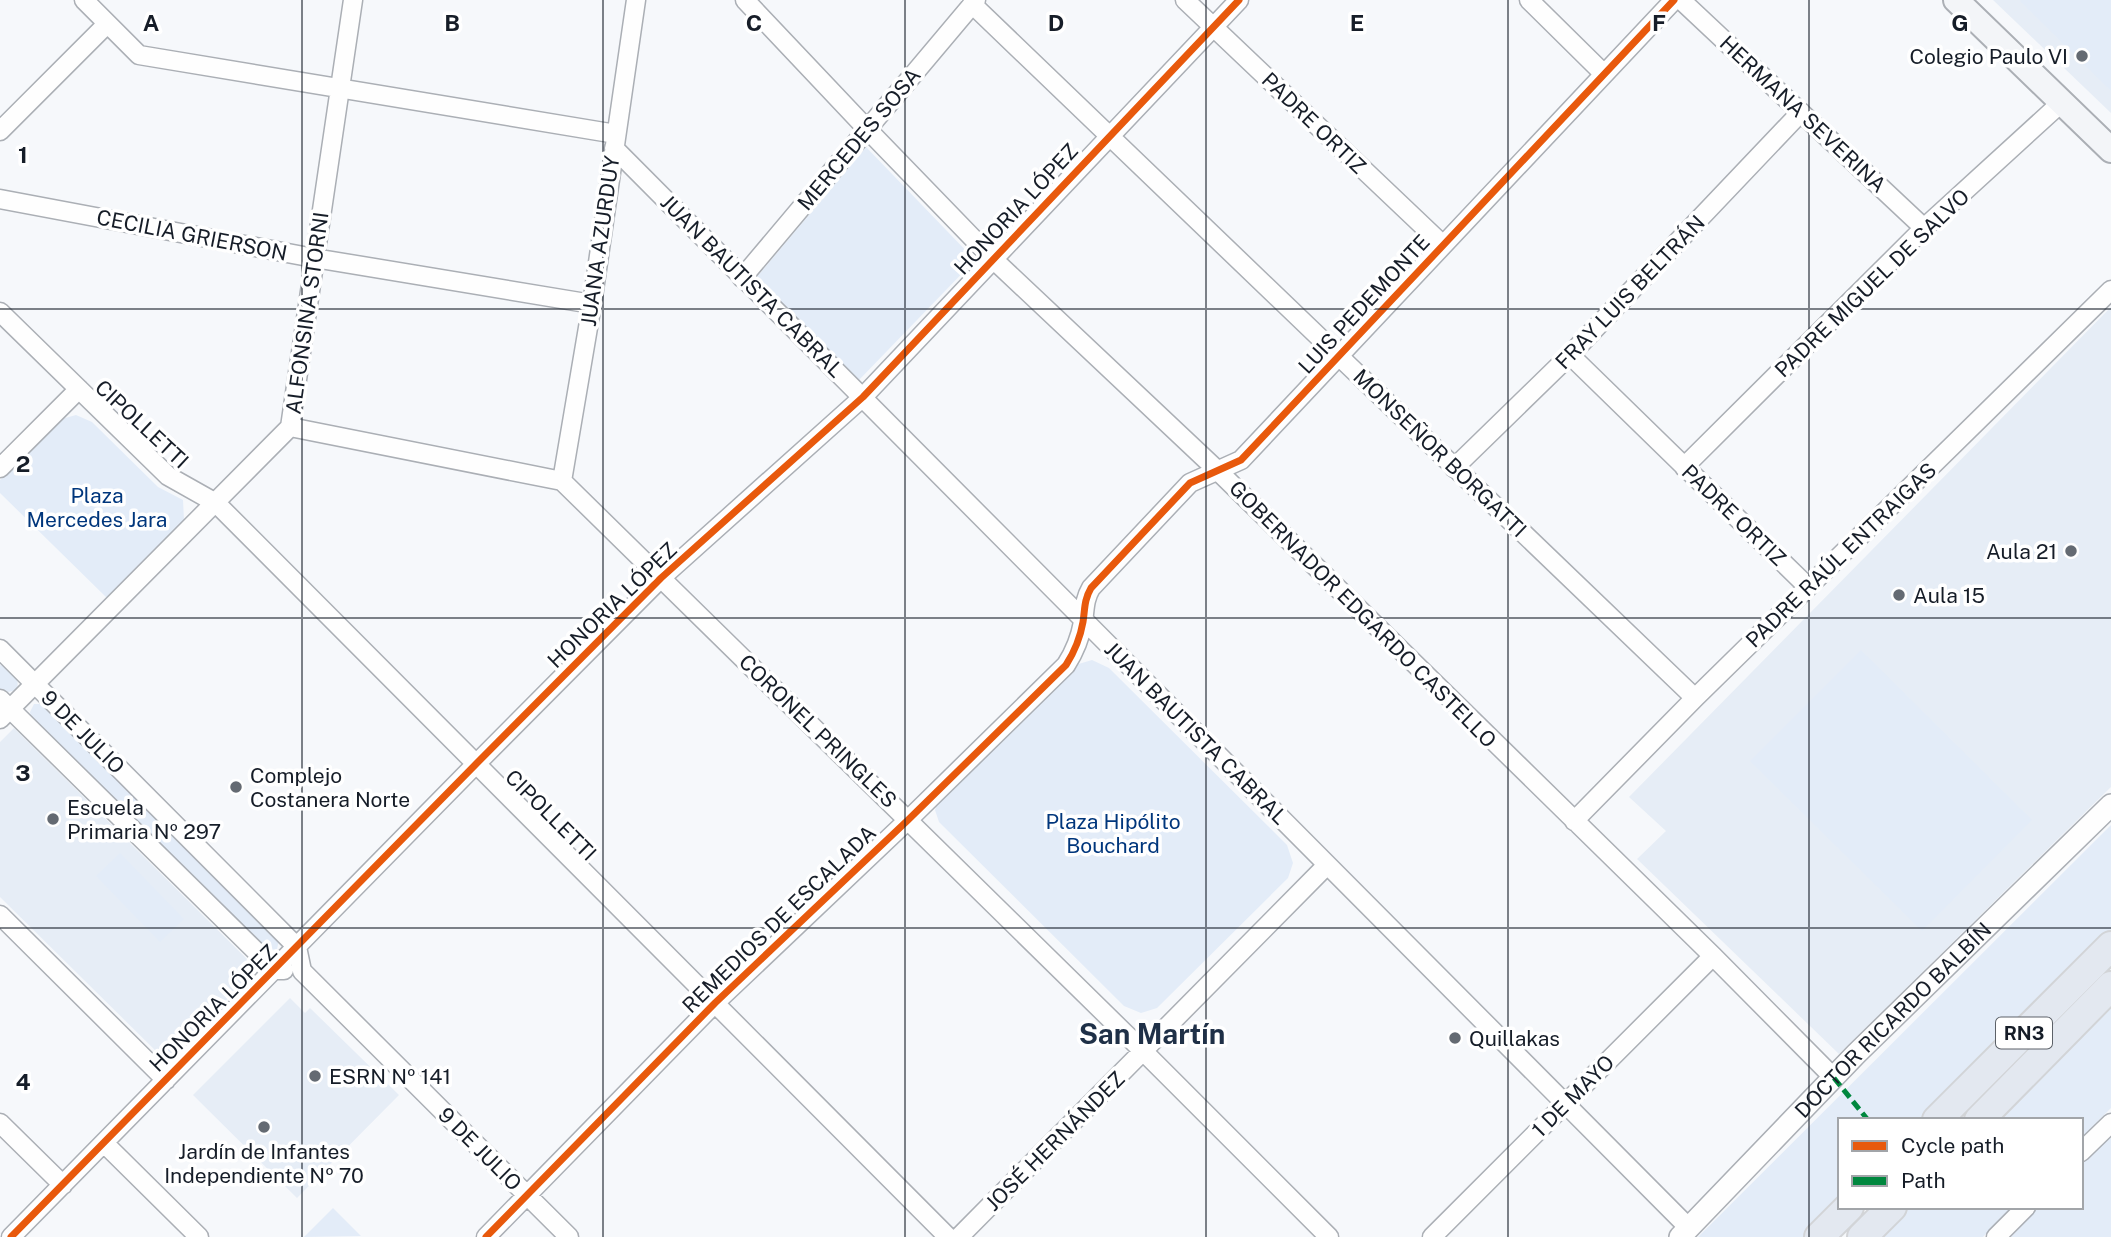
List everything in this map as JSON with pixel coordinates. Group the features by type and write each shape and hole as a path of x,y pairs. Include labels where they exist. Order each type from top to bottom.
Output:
{"highway":[{"name":"RN3","path":"1939,1118 2111,946"},
{"name":"RN3","path":"1981,1118 2111,986"},
{"path":"1819,1237 1847,1209"},
{"path":"1862,1237 1890,1209"}],"main road":[{"path":"1956,0 2111,150"}],"street":[{"path":"84,0 139,55 341,88 615,141"},
{"name":"ALFONSINA STORNI","path":"3,709 35,684 290,427 353,0"},
{"name":"JUANA AZURDUY","path":"562,481 592,304 636,0"},
{"name":"GOBERNADOR EDGARDO CASTELLO","path":"745,0 993,259 1217,471 1713,956 1834,1078"},
{"name":"PADRE ORTIZ","path":"1185,0 1443,245"},
{"name":"HONORIA LÓPEZ","path":"11,1237 661,578 863,397 1239,0"},
{"path":"1529,0 1604,74"},
{"name":"LUIS PEDEMONTE","path":"1083,621 1085,597 1091,588 1190,483 1241,460 1674,0"},
{"name":"HERMANA SEVERINA","path":"1681,0 1924,228"},
{"name":"MERCEDES SOSA","path":"742,278 974,2"},
{"name":"MONSEÑOR BORGATTI","path":"974,2 1108,136 1695,698"},
{"path":"0,131 107,24"},
{"name":"PADRE MIGUEL DE SALVO","path":"1684,467 1924,228 2062,102"},
{"name":"FRAY LUIS BELTRÁN","path":"1454,468 1570,355 1801,112"},
{"name":"JUAN BAUTISTA CABRAL","path":"615,141 742,278 1565,1104 1685,1232"},
{"name":"CECILIA GRIERSON","path":"0,199 314,258 592,304"},
{"name":"PADRE RAÚL ENTRAIGAS","path":"1574,821 1695,698 2111,290"},
{"name":"CIPOLLETTI","path":"0,312 168,476 216,503 948,1237"},
{"name":"PADRE ORTIZ","path":"1570,355 1808,587"},
{"path":"0,468 79,389"},
{"path":"290,427 562,481"},
{"name":"CORONEL PRINGLES","path":"562,481 1329,1237"},
{"name":"REMEDIOS DE ESCALADA","path":"486,1237 715,1003 1066,666 1077,646 1083,621"},
{"name":"9 DE JULIO","path":"0,649 297,947"},
{"name":"9 DE JULIO","path":"3,709 275,970"},
{"name":"DOCTOR RICARDO BALBÍN","path":"1685,1232 1834,1078 2111,805"},
{"name":"JOSÉ HERNÁNDEZ","path":"959,1237 1327,865"},
{"path":"0,915 166,1080"},
{"path":"275,970 302,971 297,947"},
{"name":"1 DE MAYO","path":"1432,1237 1713,956"},
{"name":"9 DE JULIO","path":"302,971 569,1237"},
{"path":"0,1123 62,1185"},
{"path":"2083,1150 2111,1123"},
{"path":"104,1143 199,1237"},
{"path":"1996,1237 2024,1209"}],"shaded area":[{"name":"Colegio Paulo VI","path":"1993,0 2111,0 2111,113"},
{"path":"2111,307 2111,787 1839,1054 1637,859 1666,831 1629,797"},
{"name":"Escuela Primaria Nº 297","path":"14,728 257,969 166,1061 0,897 0,742"},
{"name":"ESRN Nº 141","path":"290,998 305,1013 310,1008 399,1095 297,1198 193,1095"}],"green space":[{"name":"Colegio Paulo VI","path":"2111,0 2111,91 2020,1"},
{"path":"866,147 975,260 859,380 756,278"},
{"name":"Plaza Mercedes Jara","path":"76,415 92,422 158,487 183,500 184,520 107,598 0,493 0,480 58,420"},
{"path":"1861,650 2032,820 1922,931 1750,761"},
{"name":"Plaza Hipólito Bouchard","path":"1092,660 1109,668 1287,845 1293,863 1288,878 1157,1008 1141,1013 1124,1006 939,822 935,810 939,799 1072,666"},
{"path":"0,665 14,674 17,690 8,692 0,689"},
{"path":"34,704 50,707 279,940 277,949 261,947 31,720 30,712"},
{"path":"2111,825 2111,932 1924,1118 1838,1118 1838,1204 1804,1237 1698,1237"},
{"path":"120,853 184,919 160,942 96,876"},
{"path":"2111,1003 2111,1108 2083,1136 2083,1118 1997,1118"},
{"path":"2111,1138 2111,1237 2011,1237 2037,1209 2083,1209 2083,1162 2104,1141"},
{"path":"333,1208 361,1236 304,1237"},
{"path":"1906,1209 2011,1209 1983,1237 1878,1237"}],"marked path":[{"path":"1834,1078 1866,1118"}],"cycle path":[{"path":"11,1237 661,578 863,397 1239,0"},
{"path":"486,1237 715,1003 1066,665 1079,639 1091,588 1190,483 1241,460 1674,0"}],"place":[{"name":"Colegio Paulo VI","path":"2082,56"},
{"name":"Aula 21","path":"2071,551"},
{"name":"Aula 15","path":"1899,595"},
{"name":"Complejo Costanera Norte","path":"236,787"},
{"name":"Escuela Primaria Nº 297","path":"53,819"},
{"name":"Quillakas","path":"1455,1038"},
{"name":"ESRN Nº 141","path":"315,1076"},
{"name":"Jardín de Infantes Independiente Nº 70","path":"264,1127"}],"district":[{"name":"San Martín","path":"1152,1033"}]}
